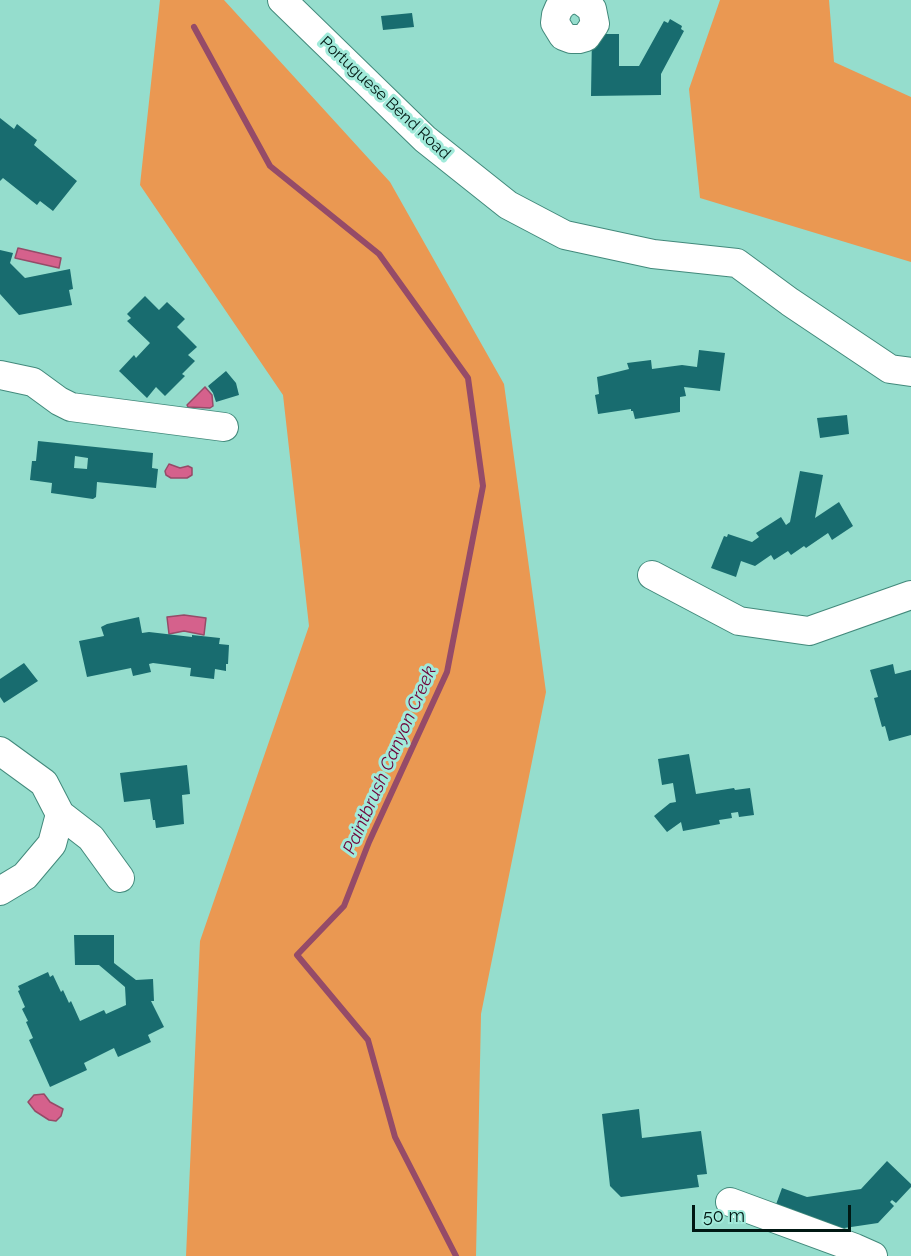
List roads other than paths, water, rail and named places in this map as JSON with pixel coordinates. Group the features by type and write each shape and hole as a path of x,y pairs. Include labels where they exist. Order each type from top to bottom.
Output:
{"street":[{"name":"Portuguese Bend Road","path":"282,0 425,139 508,205 565,235 653,254 737,263 790,302 890,369 911,372"},
{"path":"0,375 33,382 70,406 224,427"},
{"path":"652,576 739,621 809,631 911,595"},
{"path":"0,751 44,783 60,814 91,838 120,878"},
{"path":"0,891 25,876 52,844 60,814"},
{"path":"730,1202 873,1256"}],"waterway":[{"name":"Paintbrush Canyon Creek","path":"194,27 270,166 379,254 468,378 483,486 447,672 369,842 344,906 297,955 368,1040 395,1137 456,1256"}]}
